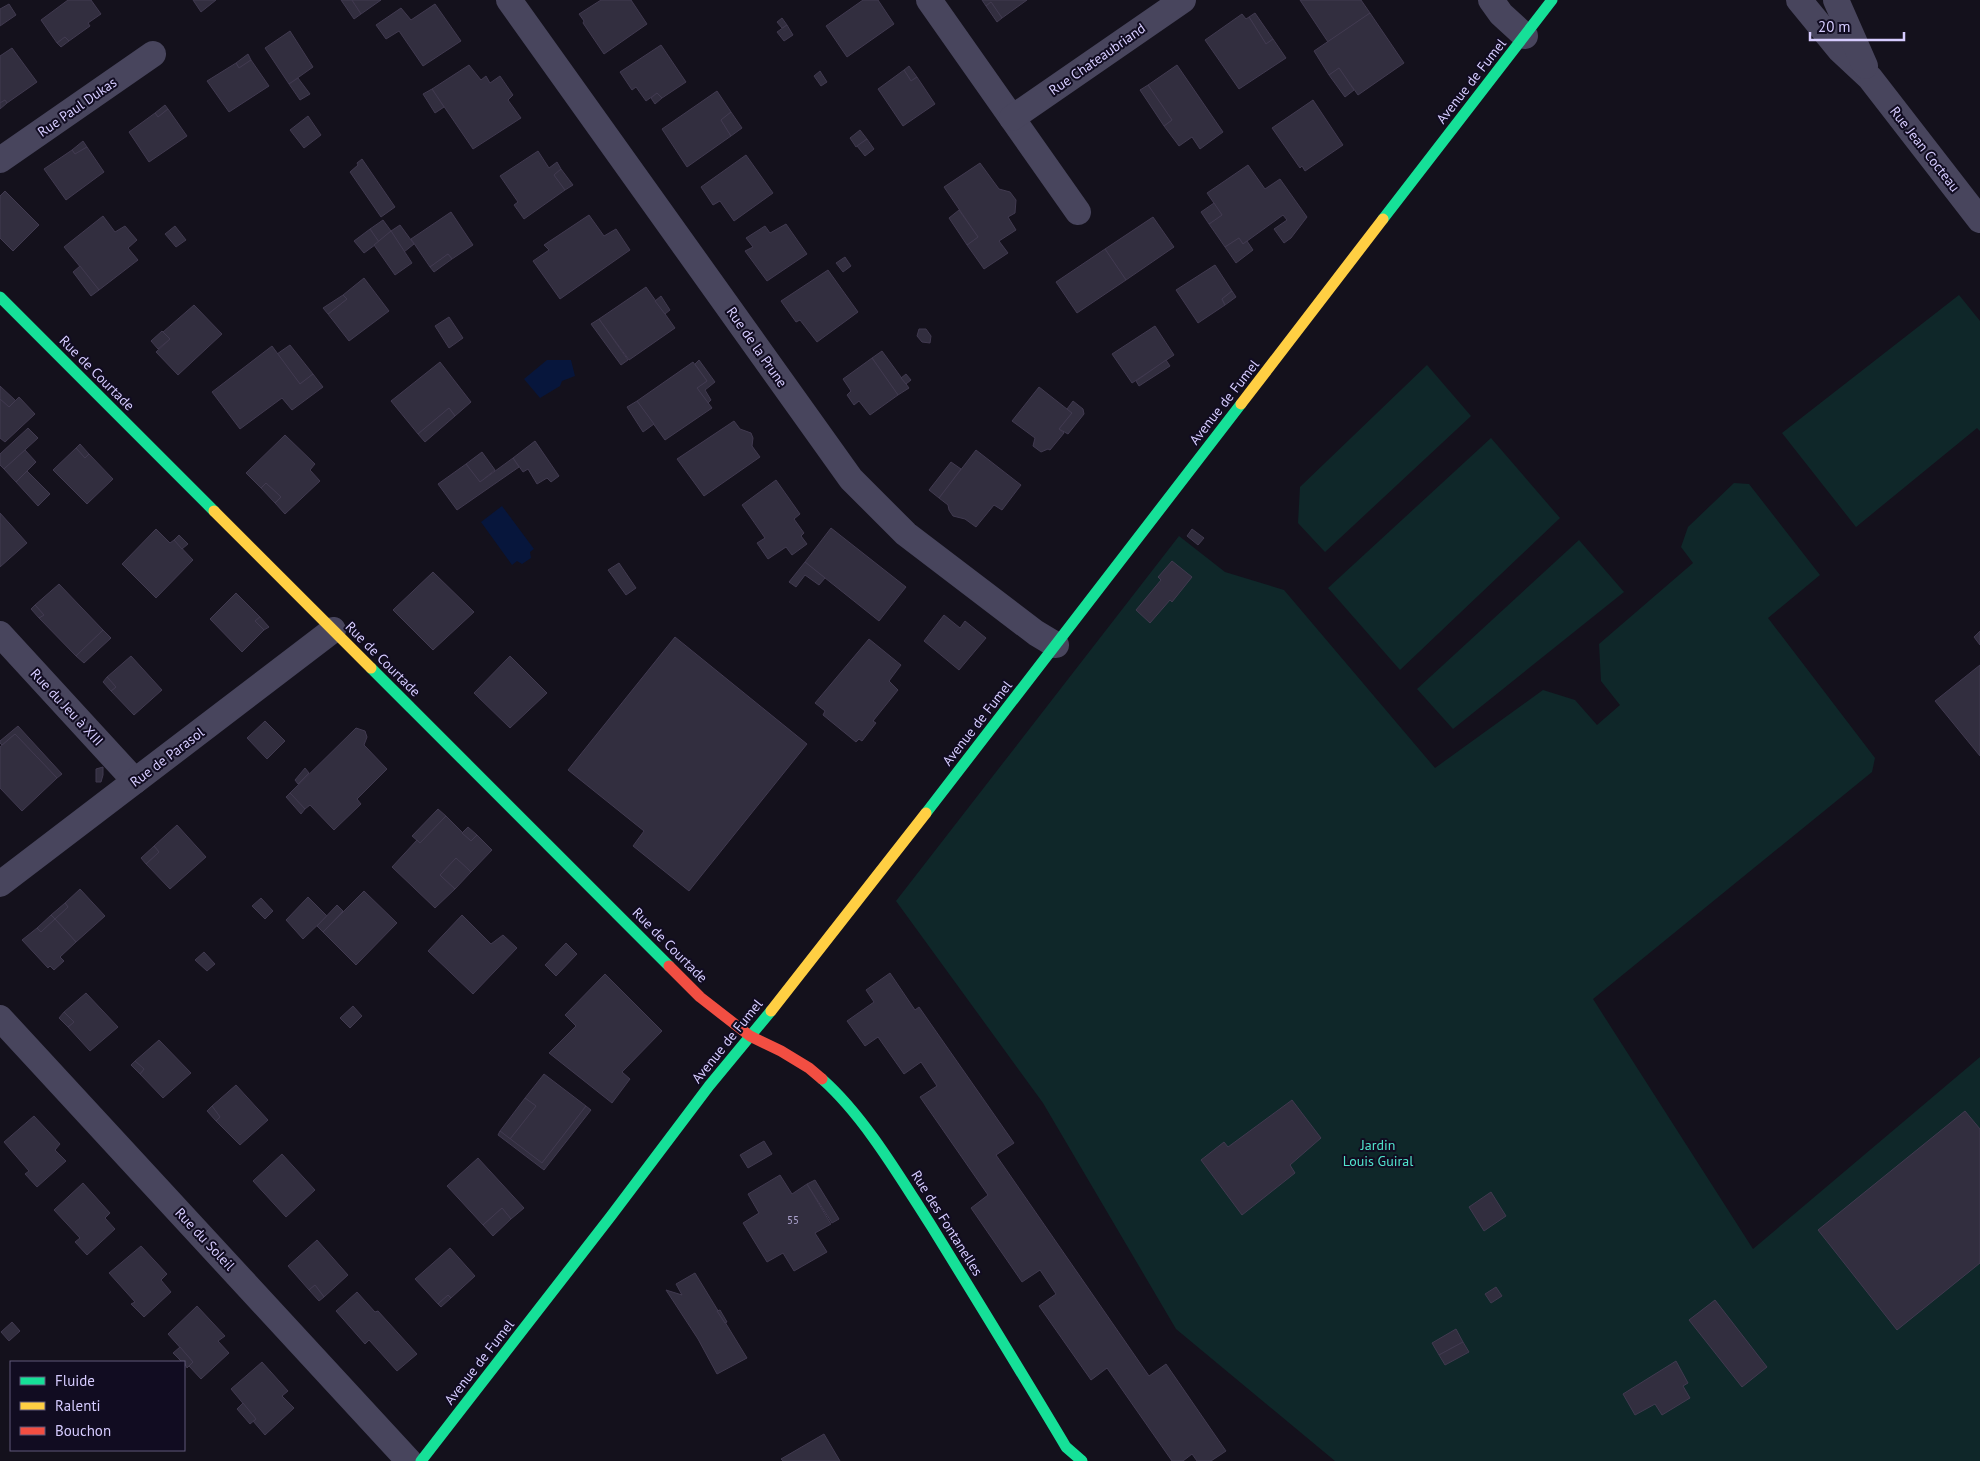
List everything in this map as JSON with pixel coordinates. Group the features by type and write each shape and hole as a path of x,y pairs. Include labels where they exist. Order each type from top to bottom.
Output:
{"main road":[{"name":"Avenue de Fumel","path":"421,1461 709,1086 798,979 1552,0"},
{"name":"Rue de Courtade","path":"0,297 700,997 750,1036"},
{"name":"Rue des Fontanelles","path":"750,1036 781,1051 809,1068 841,1096 898,1174 994,1327 1066,1447 1082,1461"}],"street":[{"name":"Rue de la Prune","path":"510,0 851,479 906,534 1036,633 1056,645"},
{"path":"929,0 1078,212"},
{"name":"Rue Chateaubriand","path":"1012,118 1183,0"},
{"path":"1491,0 1501,14 1524,36"},
{"name":"Rue Jean Cocteau","path":"1799,0 1840,50 1870,78 1980,220"},
{"name":"Rue Jean Cocteau","path":"1836,0 1870,78"},
{"name":"Rue Paul Dukas","path":"0,160 153,54"},
{"name":"Rue de Parasol","path":"0,884 333,630"},
{"name":"Rue du Jeu à XIII","path":"0,634 135,781"},
{"name":"Rue du Soleil","path":"0,1018 409,1461"}],"green space":[{"path":"1959,295 1980,321 1980,431 1977,428 1856,527 1782,433"},
{"path":"1427,365 1471,416 1325,552 1298,523 1300,487"},
{"path":"1491,438 1560,518 1400,670 1328,588"},
{"name":"Jardin Louis Guiral","path":"1734,483 1749,484 1820,575 1768,618 1875,758 1872,772 1593,999 1753,1249 1980,1057 1980,1461 1335,1461 1176,1329 1043,1103 896,901 1179,536 1225,572 1284,590 1435,768 1543,690 1575,700 1597,725 1620,705 1601,681 1599,644 1693,563 1681,547 1688,527"},
{"path":"1579,540 1624,592 1453,729 1417,689"}],"water":[{"path":"547,360 571,360 575,376 562,381 560,386 540,398 524,379"},
{"path":"502,506 534,549 530,552 531,558 522,564 517,561 512,565 481,522"}],"building":[{"path":"68,0 91,0 101,14 88,23 90,26 69,41 65,37 57,43 41,20"},
{"path":"193,0 216,0 201,12"},
{"path":"341,0 352,0 361,14 354,19"},
{"path":"352,0 381,0 361,14"},
{"path":"601,0 631,0 647,24 604,54 579,14"},
{"path":"863,0 878,0 894,24 847,57 826,26"},
{"path":"982,0 1027,0 1002,18 991,2 986,6"},
{"path":"1300,0 1361,0 1370,13 1328,42"},
{"path":"991,2 1002,18 997,22 986,6"},
{"path":"9,4 16,15 0,26 0,9"},
{"path":"435,4 461,41 423,66 399,31 386,39 376,25 401,8 411,20"},
{"path":"1255,13 1273,39 1266,44 1249,17"},
{"path":"1370,13 1404,63 1358,95 1339,68 1329,75 1314,51"},
{"path":"1242,14 1246,19 1249,17 1266,44 1273,39 1286,58 1239,89 1205,40"},
{"path":"782,18 787,25 782,28 777,22"},
{"path":"787,25 793,35 784,41 777,32"},
{"path":"290,31 313,67 289,84 265,48"},
{"path":"65,37 69,41 61,47 57,43"},
{"path":"661,45 686,82 662,98 657,93 646,101 636,87 632,90 620,72"},
{"path":"12,48 37,82 7,103 5,100 0,103 0,56"},
{"path":"248,54 251,60 239,68 236,63"},
{"path":"251,60 269,86 229,112 207,81 236,63 239,68"},
{"path":"469,65 481,80 486,76 490,83 500,76 513,95 508,100 521,118 473,149 432,89"},
{"path":"1177,65 1223,132 1200,149 1192,137 1179,146 1164,126 1172,120 1148,85"},
{"path":"909,66 917,77 911,81 904,70"},
{"path":"1339,68 1354,90 1345,97 1329,75"},
{"path":"904,70 911,81 917,77 935,104 903,126 878,89"},
{"path":"820,71 827,82 821,86 814,76"},
{"path":"298,78 310,94 300,100 289,84"},
{"path":"1148,85 1172,120 1164,126 1140,90"},
{"path":"432,89 444,107 435,113 423,94"},
{"path":"717,91 731,112 721,120 731,136 687,167 662,129"},
{"path":"657,93 662,98 655,104 651,98"},
{"path":"5,100 7,103 0,109 0,103"},
{"path":"1313,100 1343,145 1305,171 1302,166 1300,168 1272,128"},
{"path":"165,105 168,109 158,117 155,113"},
{"path":"168,109 187,136 149,162 129,132 155,113 158,117"},
{"path":"731,112 742,128 731,136 721,120"},
{"path":"308,116 321,135 304,148 290,130"},
{"path":"860,130 867,139 856,147 850,138"},
{"path":"867,139 874,149 865,156 857,146"},
{"path":"83,141 87,147 75,154 72,150"},
{"path":"87,147 104,172 66,200 44,169 72,150 75,154"},
{"path":"538,151 549,168 557,162 561,169 554,175 565,190 524,219 514,205 518,202 500,176"},
{"path":"746,155 773,193 734,221 720,201 713,205 701,187"},
{"path":"362,159 395,207 381,217 350,172"},
{"path":"980,163 999,189 1010,192 1016,200 1015,213 1008,217 1016,230 999,241 1008,253 984,269 967,245 978,237 944,187"},
{"path":"1248,165 1265,189 1280,179 1307,217 1291,238 1284,243 1274,229 1287,220 1283,215 1243,244 1239,238 1225,247 1209,224 1222,215 1207,193"},
{"path":"561,169 573,185 565,190 554,175"},
{"path":"5,191 39,225 13,251 0,238 0,196"},
{"path":"1214,203 1222,215 1209,224 1201,212"},
{"path":"959,210 978,237 967,245 949,218"},
{"path":"451,212 473,245 452,259 448,254 430,267 411,239"},
{"path":"589,215 604,236 616,229 630,250 560,299 533,261 549,250 544,245"},
{"path":"103,216 115,232 125,226 137,240 128,248 138,260 99,290 64,247"},
{"path":"1153,217 1174,247 1126,280 1105,249"},
{"path":"383,220 391,231 379,242 370,229"},
{"path":"786,224 807,254 767,281 745,251 753,247 746,238 765,226 770,233"},
{"path":"400,225 414,244 404,252 391,231"},
{"path":"175,226 186,240 176,247 165,234"},
{"path":"370,229 379,242 364,253 354,241"},
{"path":"391,231 412,263 395,275 374,245"},
{"path":"1239,238 1243,244 1247,241 1253,250 1236,263 1225,247"},
{"path":"1105,249 1126,280 1077,313 1056,282"},
{"path":"448,254 452,259 434,272 430,267"},
{"path":"845,257 851,266 843,272 836,263"},
{"path":"1215,265 1232,291 1222,299 1225,305 1198,323 1176,290"},
{"path":"80,266 99,290 91,296 73,272"},
{"path":"828,270 858,312 817,342 800,320 796,322 781,301"},
{"path":"364,278 389,311 349,341 328,314 347,299 343,295"},
{"path":"646,287 675,328 629,360 599,319"},
{"path":"1232,291 1236,297 1225,305 1222,299"},
{"path":"343,295 347,299 328,314 323,308"},
{"path":"661,296 670,310 665,314 655,301"},
{"path":"194,305 222,334 178,375 156,352 170,339 163,332"},
{"path":"449,317 463,338 449,348 435,326"},
{"path":"599,319 628,360 621,365 591,324"},
{"path":"1155,326 1174,355 1132,383 1112,354"},
{"path":"919,329 926,329 931,336 930,343 922,342 917,336"},
{"path":"162,331 170,339 158,349 151,341"},
{"path":"290,345 313,374 300,384 277,354"},
{"path":"272,346 300,384 313,374 323,387 292,410 282,398 240,429 212,392"},
{"path":"882,351 909,388 898,395 872,358"},
{"path":"872,358 898,395 870,415 859,401 854,405 847,395 851,391 843,379"},
{"path":"699,360 715,382 705,390 711,400 708,403 697,388 707,381 695,364"},
{"path":"1166,360 1170,366 1139,386 1136,381"},
{"path":"440,362 471,402 455,416 449,408 418,434 391,401"},
{"path":"693,362 707,381 697,388 712,408 665,440 637,401"},
{"path":"906,374 911,380 906,384 901,378"},
{"path":"0,386 16,401 9,407 0,399"},
{"path":"1039,387 1072,413 1059,429 1064,433 1050,450 1041,452 1033,446 1035,438 1012,421"},
{"path":"19,397 35,414 5,442 0,438 0,399 9,407"},
{"path":"637,401 654,424 643,432 627,407"},
{"path":"1073,401 1083,409 1084,414 1068,434 1059,429 1072,413 1067,409"},
{"path":"449,408 455,416 425,442 418,434"},
{"path":"734,421 740,429 751,433 753,438 752,446 760,457 704,496 677,459"},
{"path":"28,428 38,438 4,469 0,465 0,454"},
{"path":"285,435 315,464 310,470 320,481 285,514 275,503 281,497 266,483 261,488 246,473"},
{"path":"535,441 559,476 551,482 547,478 537,484 528,469 523,472 513,458"},
{"path":"80,444 89,454 85,458 76,448"},
{"path":"76,448 85,458 89,454 113,479 87,504 53,470"},
{"path":"25,450 36,462 16,482 4,469"},
{"path":"976,450 1021,485 1002,510 994,505 976,527 965,519 953,516 948,505 939,498"},
{"path":"482,452 495,470 480,482 466,464"},
{"path":"513,458 519,467 457,510 438,484 466,464 480,482"},
{"path":"951,462 961,469 939,498 929,490"},
{"path":"27,471 50,494 38,506 16,482"},
{"path":"776,480 800,514 794,519 804,533 801,536 807,544 792,555 786,547 768,559 757,543 765,538 742,505"},
{"path":"266,483 281,497 275,503 261,488"},
{"path":"0,513 27,543 0,567"},
{"path":"831,528 906,587 879,621 805,562"},
{"path":"156,529 170,543 174,540 193,560 156,598 122,564"},
{"path":"1192,529 1204,538 1198,545 1187,536"},
{"path":"179,535 188,544 182,549 174,540"},
{"path":"1172,561 1192,577 1172,602 1170,600 1150,623 1136,610 1161,580 1158,577"},
{"path":"805,562 825,578 819,585 805,575 796,587 789,582"},
{"path":"619,563 636,588 626,595 608,570"},
{"path":"433,572 474,612 433,650 393,610"},
{"path":"59,584 103,630 76,656 39,618 44,615 35,605"},
{"path":"236,593 260,617 255,621 264,630 242,652 210,619"},
{"path":"35,605 44,615 39,618 31,609"},
{"path":"944,615 960,628 965,621 986,638 959,670 924,641"},
{"path":"260,617 269,627 264,630 255,621"},
{"path":"103,630 111,638 84,663 76,656"},
{"path":"1980,631 1980,645 1974,637"},
{"path":"675,637 807,744 689,891 633,846 644,831 568,770"},
{"path":"869,639 901,665 889,681 898,690 873,721 876,723 862,741 859,739 856,742 823,715 825,711 815,703"},
{"path":"131,656 162,690 134,715 111,691 116,687 107,677"},
{"path":"510,656 547,693 510,728 474,693"},
{"path":"1980,665 1980,756 1935,701"},
{"path":"107,677 116,687 111,691 103,682"},
{"path":"265,721 285,741 267,759 247,738"},
{"path":"18,726 62,774 57,778 15,734 2,745 0,743"},
{"path":"356,728 365,731 367,737 364,745 387,769 357,799 361,804 334,830 310,805 305,809 290,793"},
{"path":"15,734 57,778 22,811 0,788 0,747"},
{"path":"103,767 101,782 96,782 96,769"},
{"path":"305,768 309,773 298,784 295,780"},
{"path":"290,793 305,809 301,814 286,797"},
{"path":"438,809 446,816 420,843 412,836"},
{"path":"446,816 471,841 477,835 492,850 471,872 456,858 440,875 455,889 435,908 392,867 417,840 420,843"},
{"path":"177,825 206,857 170,889 146,864 159,852 154,846"},
{"path":"468,827 477,835 471,841 462,833"},
{"path":"154,846 159,852 146,864 141,858"},
{"path":"456,858 471,872 455,889 440,875"},
{"path":"80,889 105,916 76,942 55,919 68,907 65,903"},
{"path":"364,891 397,923 356,965 323,932"},
{"path":"308,897 327,916 303,939 286,920"},
{"path":"261,898 273,911 265,919 252,906"},
{"path":"65,903 68,907 55,919 51,915"},
{"path":"337,905 343,911 323,932 317,926"},
{"path":"51,915 55,919 41,932 37,928"},
{"path":"462,915 491,944 503,935 517,948 473,994 428,951"},
{"path":"55,919 76,942 60,957 64,961 54,970 50,966 48,968 22,940 37,928 41,932"},
{"path":"566,943 577,954 556,976 545,965"},
{"path":"204,952 215,964 207,971 195,960"},
{"path":"890,973 915,1010 919,1007 1014,1143 996,1155 1149,1376 1166,1364 1226,1451 1211,1461 1197,1461 1192,1454 1183,1461 1172,1461 1107,1368 1091,1380 1039,1306 1056,1294 1040,1270 1022,1282 971,1208 988,1195 920,1097 937,1086 921,1062 904,1074 878,1037 865,1046 847,1021 874,1002 866,990"},
{"path":"605,974 662,1031 622,1072 630,1079 612,1103 549,1053 576,1026 565,1015"},
{"path":"86,993 118,1027 90,1051 68,1027 74,1022 64,1012"},
{"path":"353,1006 362,1016 350,1028 340,1018"},
{"path":"64,1012 74,1022 68,1027 59,1018"},
{"path":"159,1040 191,1073 163,1098 140,1074 144,1069 135,1061"},
{"path":"135,1061 144,1069 140,1074 131,1065"},
{"path":"544,1074 586,1106 542,1163 510,1139 536,1106 525,1098"},
{"path":"236,1085 268,1120 240,1145 216,1121 220,1117 212,1106"},
{"path":"525,1098 536,1106 510,1139 500,1131"},
{"path":"1292,1100 1321,1138 1290,1165 1295,1173 1242,1215 1201,1160 1224,1142 1228,1147"},
{"path":"212,1106 220,1117 216,1121 207,1111"},
{"path":"586,1106 591,1110 544,1170 498,1135 500,1131 542,1163"},
{"path":"1965,1111 1980,1129 1980,1263 1897,1330 1818,1230"},
{"path":"34,1116 60,1144 55,1150 66,1161 37,1187 25,1174 29,1171 4,1142"},
{"path":"764,1141 772,1154 748,1168 740,1155"},
{"path":"282,1154 315,1190 286,1217 253,1181"},
{"path":"478,1158 524,1208 511,1219 502,1208 483,1225 447,1186"},
{"path":"780,1175 792,1194 807,1184 831,1224 815,1233 827,1252 794,1271 783,1253 767,1262 743,1223 759,1213 748,1194"},
{"path":"815,1180 839,1219 832,1223 807,1184"},
{"path":"83,1183 110,1213 105,1218 115,1229 87,1255 75,1242 80,1238 54,1210"},
{"path":"1491,1192 1506,1216 1484,1231 1469,1207"},
{"path":"502,1208 511,1219 493,1236 483,1225"},
{"path":"317,1240 348,1275 324,1297 315,1285 309,1290 288,1266"},
{"path":"141,1246 167,1274 161,1280 171,1292 144,1317 131,1304 135,1302 109,1273"},
{"path":"450,1248 475,1276 451,1298 448,1295 438,1304 415,1279"},
{"path":"695,1273 747,1358 717,1374 698,1339 666,1290 682,1295 676,1284"},
{"path":"315,1285 324,1297 319,1301 309,1290"},
{"path":"1496,1287 1502,1296 1491,1303 1485,1294"},
{"path":"357,1292 375,1312 378,1311 417,1354 397,1371 369,1340 365,1344 336,1311"},
{"path":"448,1295 451,1298 441,1307 438,1304"},
{"path":"1715,1300 1767,1367 1742,1387 1689,1320"},
{"path":"197,1306 225,1336 218,1341 229,1353 201,1379 189,1366 193,1362 168,1334"},
{"path":"720,1310 727,1322 725,1323 717,1311"},
{"path":"12,1322 20,1331 9,1341 1,1332"},
{"path":"1456,1329 1463,1342 1439,1355 1432,1343"},
{"path":"1463,1342 1469,1352 1445,1365 1439,1355"},
{"path":"180,1347 193,1362 187,1368 185,1361 181,1361 173,1353"},
{"path":"1676,1361 1688,1383 1683,1386 1690,1398 1662,1415 1655,1404 1635,1415 1623,1394"},
{"path":"262,1362 288,1391 282,1396 294,1408 265,1435 253,1421 256,1419 231,1389"},
{"path":"243,1403 256,1419 250,1424 237,1409"},
{"path":"824,1434 840,1461 783,1461 781,1459"}],"traffic: fast":[{"path":"1383,219 1552,0"},
{"path":"0,297 214,511"},
{"path":"926,813 1241,404"},
{"path":"371,668 669,966"},
{"path":"421,1461 709,1086 771,1011"},
{"path":"822,1079 853,1111 882,1149 932,1227 1066,1447 1082,1461"}],"traffic: slow":[{"path":"1241,404 1383,219"},
{"path":"214,511 371,668"},
{"path":"771,1011 926,813"}],"traffic: jam":[{"path":"669,966 700,997 750,1036 781,1051 809,1068 822,1079"}]}
